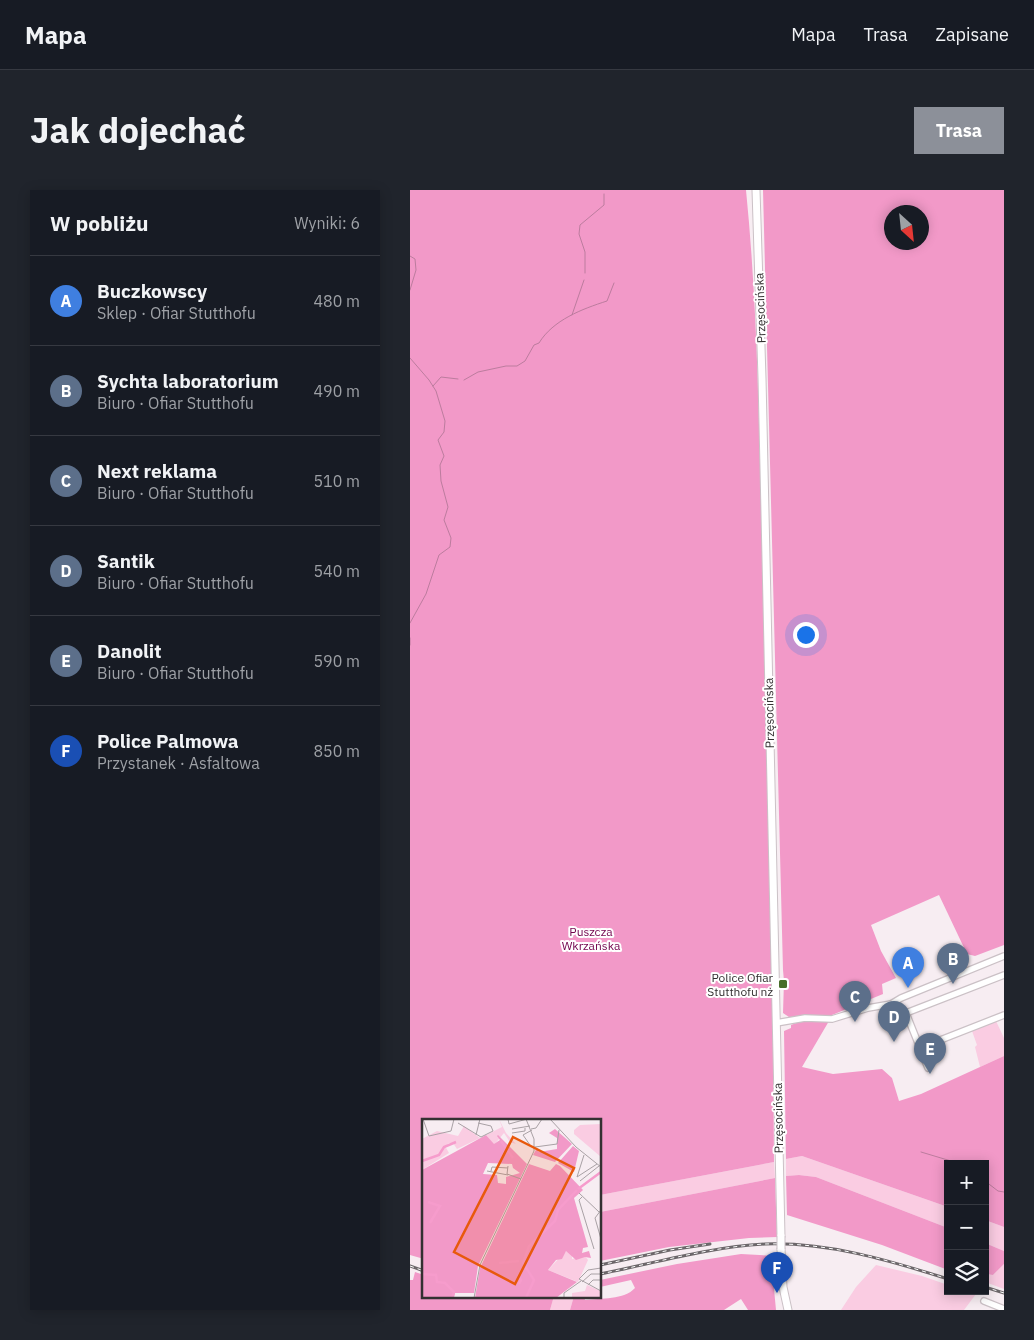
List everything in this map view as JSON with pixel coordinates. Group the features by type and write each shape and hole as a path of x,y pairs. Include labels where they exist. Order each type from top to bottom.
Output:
{"street":[{"name":"Przęsocińska","path":"756,190 780,1236 782,1287 788,1310"},
{"path":"776,1023 805,1018 832,1019 862,1009 891,1004 1004,956"},
{"path":"906,1013 1004,975"},
{"path":"891,1004 898,1005 906,1013 928,1068"},
{"path":"920,1048 1004,1014"},
{"path":"984,1301 1004,1309"}],"shaded area":[{"path":"996,1021 1004,1038 1004,1056 980,1067 975,1047 977,1045 972,1031"},
{"path":"802,1156 944,1206 944,1226 816,1177 786,1176 786,1159"},
{"path":"774,1162 775,1178 601,1212 601,1195"},
{"path":"989,1221 1004,1227 1004,1251 989,1245"},
{"path":"1004,1264 1004,1289 989,1283 989,1275 993,1275"},
{"path":"876,1265 922,1276 944,1284 944,1295 975,1295 964,1310 841,1310 856,1287"},
{"path":"553,1298 573,1298 570,1310 550,1310"}],"green space":[{"name":"Puszcza Wkrzańska","path":"410,190 746,190 754,288 758,385 773,1017 774,1162 601,1195 601,1119 422,1119 422,1258 410,1255"},
{"path":"763,190 1004,190 1004,945 975,956 967,954 939,895 871,925 881,951 896,978 882,984 883,994 832,1015 803,1016 792,1019 783,1013 784,981"},
{"path":"807,1019 829,1021 802,1067 833,1074 882,1069 892,1078 899,1101 921,1094 1004,1056 1004,1227 989,1221 989,1160 944,1160 944,1206 802,1156 786,1159 784,1031 791,1028 791,1025"},
{"path":"786,1176 816,1177 944,1226 944,1268 882,1245 787,1215"},
{"path":"775,1178 777,1237 749,1238 669,1247 601,1261 601,1212"},
{"path":"989,1245 1004,1251 1004,1264 993,1275 989,1274"},
{"path":"741,1254 776,1256 774,1289 776,1310 748,1310 741,1299 724,1310 570,1310 573,1298 584,1298 585,1300 619,1297 635,1288 631,1280 601,1287 601,1280 677,1264"},
{"path":"415,1272 422,1274 422,1298 553,1298 550,1310 410,1310 410,1280 413,1280"}],"waterway":[{"path":"585,273 585,252 579,234 580,225 604,205 604,194"},
{"path":"410,256 415,259 416,270 410,290"},
{"path":"572,315 584,280"},
{"path":"464,380 478,372 506,366 517,366 525,361 534,345 539,343 560,322 569,316 607,301 614,283"},
{"path":"410,358 436,391 445,421 444,432 438,440 444,456 440,465 441,481 448,507 444,520 451,538 450,547 439,555 426,594 410,623"},
{"path":"433,386 441,377 458,379"},
{"path":"410,638 410,645"},
{"path":"921,1152 948,1160"},
{"path":"989,1184 998,1191 1004,1192"}],"railway":[{"path":"601,1265 670,1250 710,1244"},
{"path":"601,1274 723,1248 788,1244 835,1249 903,1265 944,1278"},
{"path":"410,1266 422,1270"},
{"path":"989,1288 1004,1293"}],"place":[{"name":"Police Ofiar Stutthofu nż","path":"783,984"},
{"name":"Sychta laboratorium","path":"953,984"},
{"name":"Buczkowscy","path":"908,988"},
{"name":"Next reklama","path":"855,1022"},
{"name":"Santik","path":"894,1042"},
{"name":"Danolit","path":"930,1074"},
{"name":"Police Palmowa","path":"777,1293"}]}
